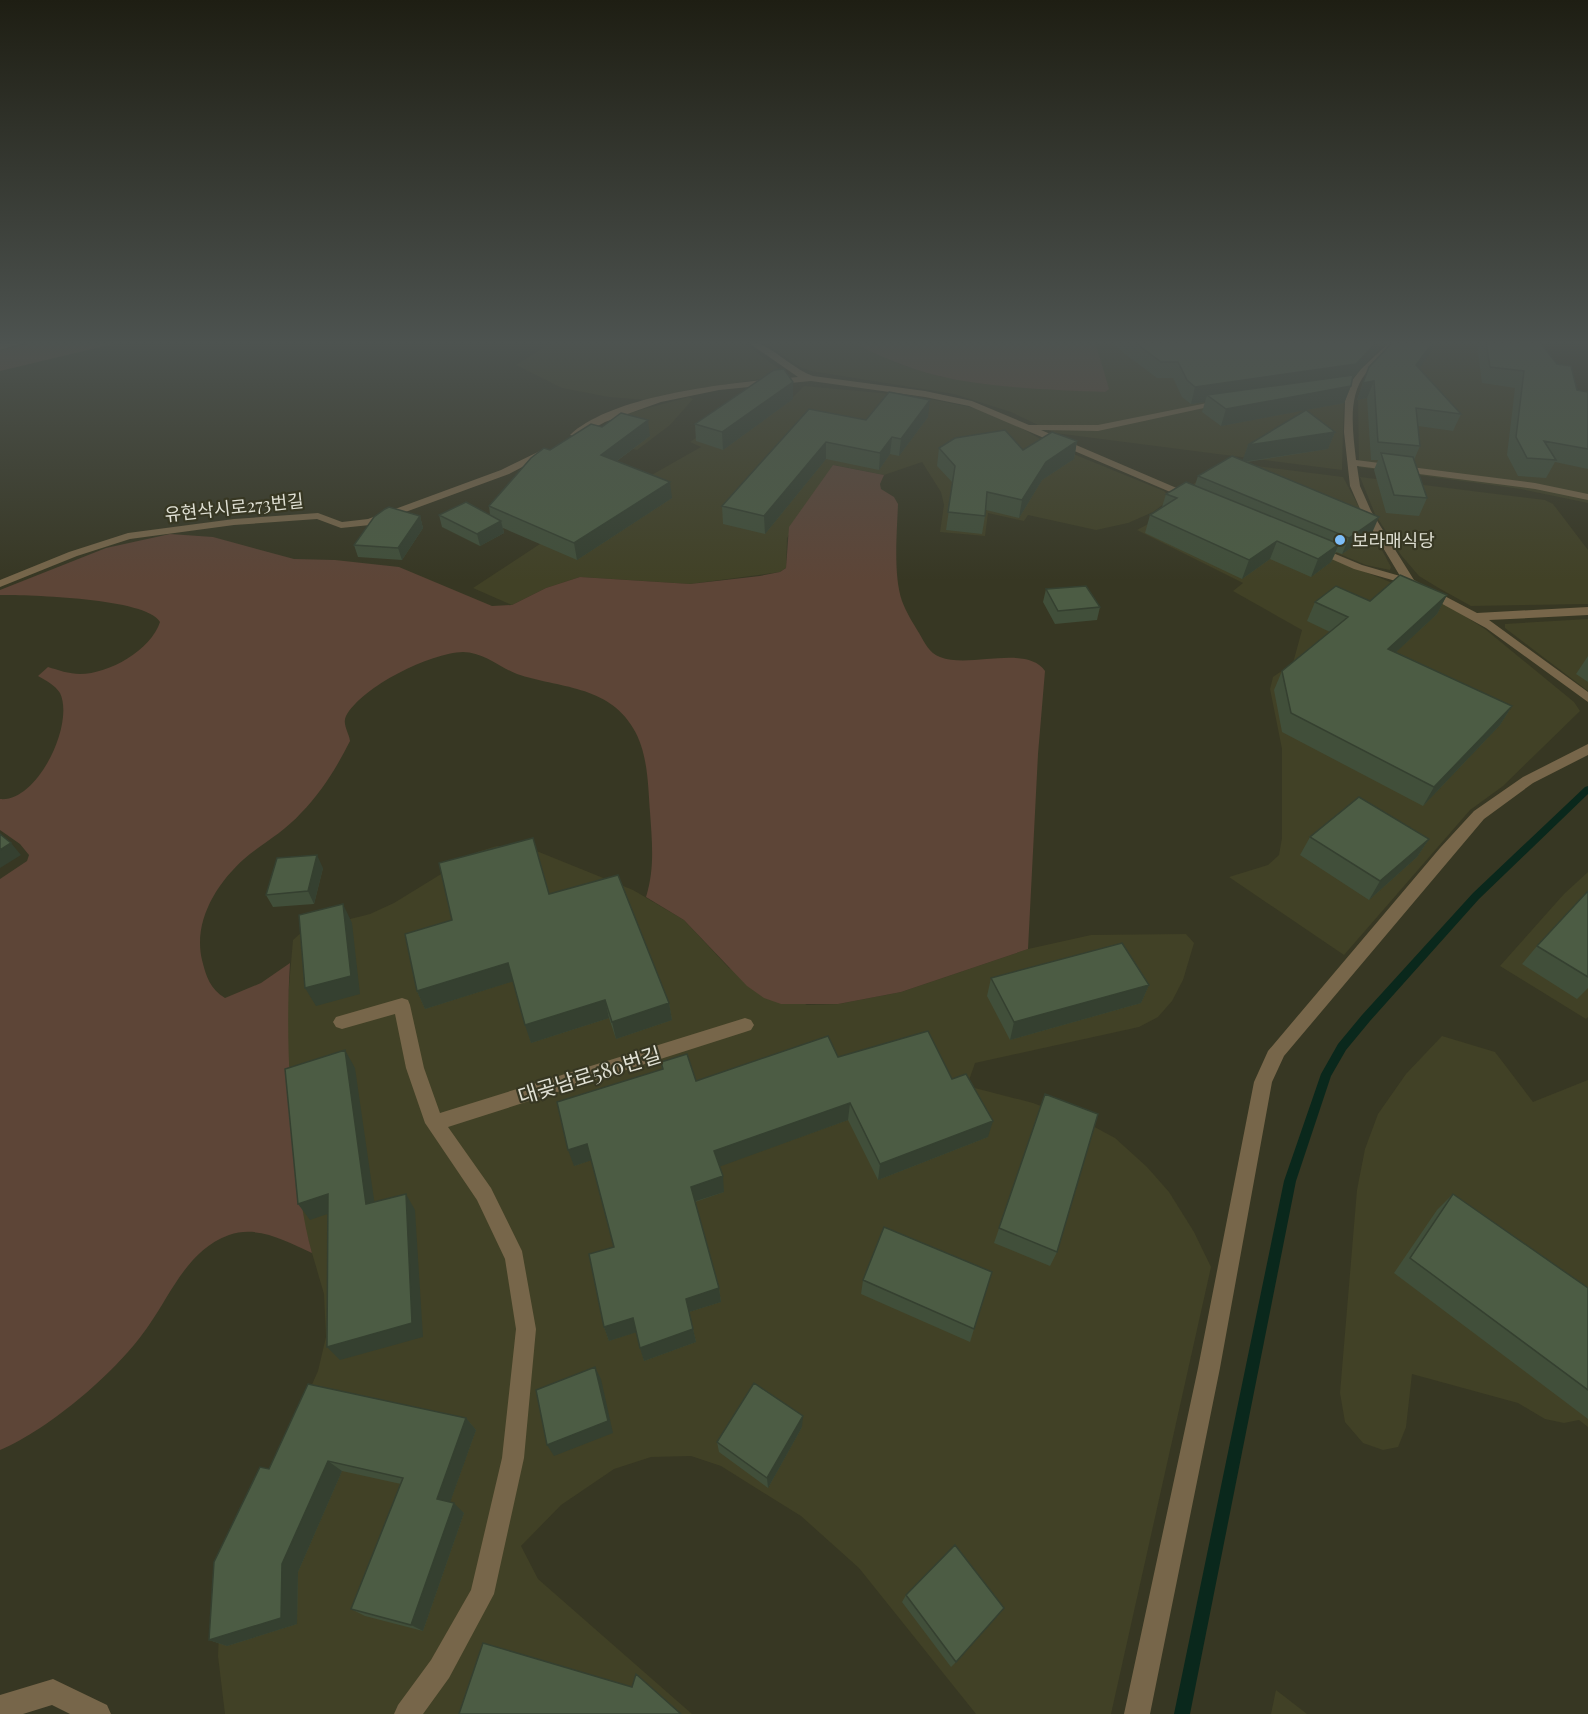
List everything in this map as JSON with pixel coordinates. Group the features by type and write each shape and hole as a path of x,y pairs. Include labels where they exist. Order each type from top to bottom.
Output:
{"lane":[{"name":"유현삭시로273번길","path":"0,584 73,554 128,536 234,522 318,516 341,525 369,522 505,472 560,445 600,421"},
{"path":"1014,421 1057,442 1195,500"},
{"path":"1026,426 1098,428 1134,421"},
{"path":"1350,421 1351,462 1355,486 1366,511 1410,582"},
{"path":"1351,462 1535,486 1588,497"},
{"path":"1304,544 1358,567 1410,582 1476,617 1588,698"},
{"path":"1476,617 1518,613 1588,612"},
{"path":"1137,1714 1209,1368 1263,1082 1277,1051 1479,815 1528,780 1588,749"},
{"path":"342,1022 402,1005 415,1068 434,1123 484,1194 515,1258 526,1329 513,1458 482,1594 440,1669 407,1714"},
{"name":"대곶남로580번길","path":"434,1123 745,1025"},
{"path":"0,1708 53,1692 98,1714"}],"shaded area":[{"path":"613,421 674,421 637,450 584,435"},
{"path":"720,421 1006,421 1049,444 1164,491 1168,495 1165,503 1153,512 1128,523 1096,530 1028,515 1024,521 988,513 985,536 940,532 944,505 941,492 922,462 884,475 834,465 787,538 786,568 780,572 690,584 580,577 546,588 512,605 473,588 604,502 701,447 690,442"},
{"path":"1030,421 1343,421 1342,470 1055,433"},
{"path":"1358,421 1588,421 1588,503 1521,489 1359,467"},
{"path":"833,465 884,475 880,484 881,489 894,497 898,504 896,553 899,591 908,613 930,650 940,657 952,660 1025,659 1036,663 1045,671 1038,754 1028,949 901,992 838,1004 781,1004 764,998 747,986 684,920 646,897 651,876 652,855 646,769 638,737 623,714 610,703 581,690 517,674 484,657 470,653 463,652 433,658 398,673 367,693 346,716 345,725 350,741 328,779 294,820 244,859 224,880 209,905 201,932 200,946 207,977 216,991 225,998 261,983 290,963 288,1033 291,1102 301,1201 312,1253 261,1233 240,1232 215,1242 202,1251 182,1273 149,1325 102,1379 40,1428 0,1450 0,879 27,861 29,855 20,844 0,830 0,799 14,797 27,788 50,759 57,741 63,707 60,693 53,685 38,676 48,667 80,674 116,665 148,642 160,622 151,614 111,603 60,597 0,595 0,590 106,548 170,534 213,537 294,559 335,560 399,567 492,606 512,605 546,588 580,577 690,584 760,576 780,572 786,568 789,527"},
{"path":"1249,465 1343,477 1391,567 1390,570 1366,565 1265,523 1193,484 1213,471"},
{"path":"1360,477 1545,500 1553,504 1588,550 1588,604 1471,606 1419,576 1401,555 1375,514"},
{"path":"1191,501 1449,606 1485,629 1574,702 1580,711 1503,786 1470,810 1344,955 1229,877 1268,865 1279,855 1282,838 1282,749 1270,689 1273,677 1293,663 1302,630 1233,591 1243,583 1137,530"},
{"path":"1588,619 1588,691 1505,628 1505,624"},
{"path":"497,846 539,852 633,890 684,920 729,968 807,1005 838,1004 901,992 1028,949 1091,935 1186,934 1194,943 1183,980 1172,1001 1158,1017 1139,1027 975,1063 967,1086 1033,1103 1087,1123 1115,1138 1147,1167 1169,1192 1194,1232 1211,1267 1111,1714 976,1714 859,1568 801,1516 721,1466 691,1456 651,1457 614,1469 561,1505 521,1546 538,1579 692,1714 225,1714 218,1656 221,1588 318,1371 326,1337 324,1294 303,1222 288,1077 286,1021 293,940 303,931 370,914 394,903 477,852"},
{"path":"1588,872 1588,1017 1586,1019 1500,966 1564,894"},
{"path":"1442,1036 1495,1052 1533,1102 1588,1080 1588,1427 1579,1420 1564,1423 1545,1419 1518,1403 1412,1374 1406,1427 1398,1447 1383,1450 1363,1443 1345,1422 1340,1393 1357,1190 1365,1149 1378,1114 1406,1074"},
{"path":"1276,1690 1307,1714 1271,1714"}],"building":[{"path":"610,421 647,421 601,455 670,482 574,543 489,506 531,458 544,448 550,450 591,424 602,427"},
{"path":"699,421 738,421 722,432 695,424"},
{"path":"798,421 914,421 901,439 892,437 880,453 826,442 764,516 722,506"},
{"path":"1288,421 1320,421 1335,432 1248,445"},
{"path":"1377,421 1417,421 1420,446 1378,442"},
{"path":"1518,421 1588,421 1588,449 1544,441 1556,460 1527,458 1516,437"},
{"path":"1005,430 1023,450 1052,432 1077,441 1046,462 1022,500 987,492 985,516 948,512 955,466 939,448 955,438"},
{"path":"1381,453 1413,457 1427,498 1394,495"},
{"path":"1232,456 1379,517 1349,538 1198,476"},
{"path":"1186,482 1339,544 1318,559 1277,541 1249,560 1150,515 1177,498 1166,494"},
{"path":"466,502 501,521 477,534 439,515"},
{"path":"389,507 420,516 398,548 354,545 374,517"},
{"path":"1400,575 1447,595 1388,649 1512,706 1434,787 1291,713 1282,671 1348,617 1315,602 1336,586 1370,601"},
{"path":"1086,586 1100,607 1058,611 1046,589"},
{"path":"1359,797 1429,839 1380,881 1310,837"},
{"path":"0,834 11,843 0,850"},
{"path":"533,838 549,894 618,875 669,1003 612,1022 605,1000 525,1025 508,963 417,991 405,934 452,920 439,863"},
{"path":"317,855 308,891 266,895 277,858"},
{"path":"1588,891 1588,977 1537,946"},
{"path":"343,904 351,976 305,988 299,915"},
{"path":"1122,943 1149,985 1014,1022 991,978"},
{"path":"928,1031 952,1079 966,1074 993,1121 880,1164 850,1103 714,1151 723,1176 691,1187 719,1288 686,1299 693,1329 640,1348 633,1318 604,1327 589,1254 614,1247 587,1144 568,1150 557,1102 663,1069 661,1062 687,1054 696,1081 828,1036 838,1057"},
{"path":"345,1050 366,1204 406,1194 412,1323 327,1347 328,1194 298,1204 285,1069"},
{"path":"1045,1094 1098,1114 1057,1252 999,1228"},
{"path":"1453,1194 1588,1288 1588,1390 1410,1258"},
{"path":"884,1227 992,1272 974,1329 863,1280"},
{"path":"595,1367 608,1421 547,1445 536,1390"},
{"path":"754,1383 803,1416 767,1478 717,1442"},
{"path":"308,1384 466,1418 437,1499 454,1503 411,1625 351,1609 403,1478 328,1461 282,1564 281,1618 209,1640 214,1562 260,1467 269,1469"},
{"path":"955,1545 1004,1608 956,1662 906,1595"},
{"path":"483,1643 632,1687 636,1674 681,1714 459,1714"}],"waterway":[{"path":"1182,1714 1290,1181 1326,1074 1342,1047 1366,1018 1476,896 1588,789"}],"place":[{"name":"보라매식당","path":"1340,540"}]}
